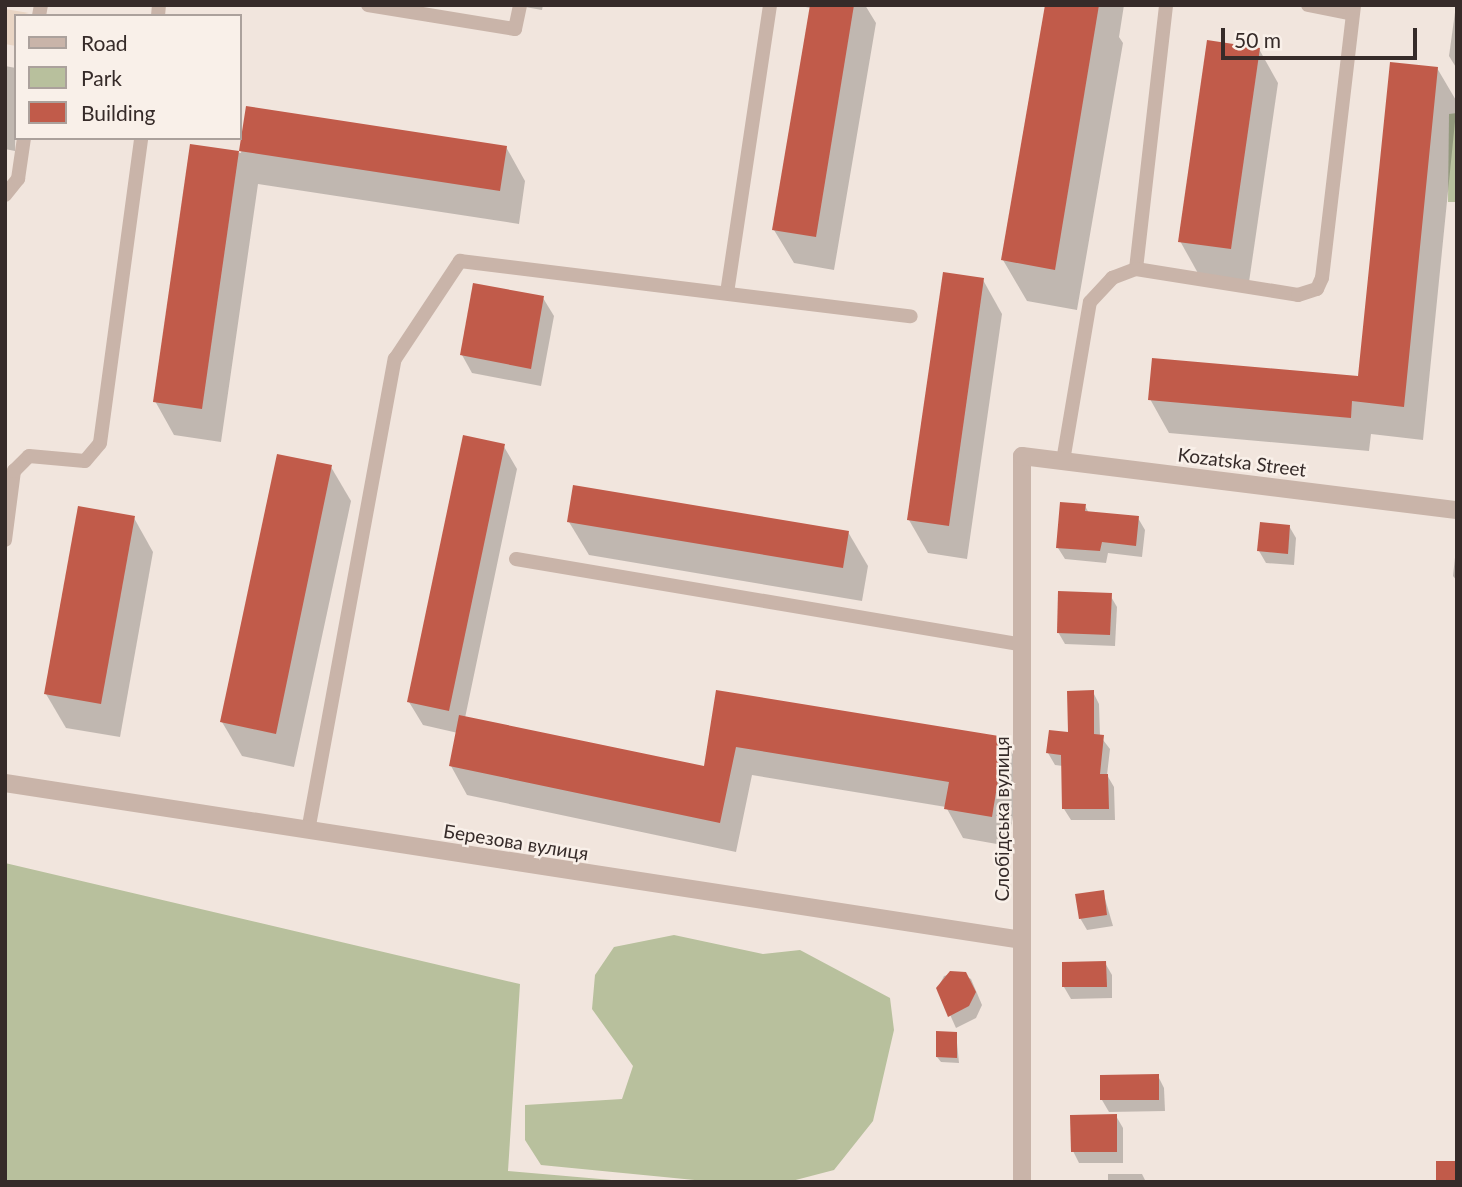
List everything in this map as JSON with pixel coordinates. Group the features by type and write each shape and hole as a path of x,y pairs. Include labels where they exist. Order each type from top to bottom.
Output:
{"street":[{"name":"Kozatska Street","path":"1022,456 1457,510"},
{"name":"Слобідська вулиця","path":"1022,456 1022,1182"},
{"name":"Березова вулиця","path":"5,783 1022,940"}],"lane":[{"path":"368,5 514,29 520,5"},
{"path":"727,293 770,5"},
{"path":"1136,269 1166,5"},
{"path":"1063,461 1090,302 1112,278 1136,269 1298,295 1317,289 1322,278 1351,9 1308,5"},
{"path":"5,195 18,179 24,140"},
{"path":"5,540 14,471 29,456 85,461 100,443 141,140"},
{"path":"308,831 395,359 460,261 911,316"},
{"path":"516,559 1024,645"}],"green space":[{"path":"1457,113 1457,202 1448,202 1449,114"},
{"path":"5,863 520,984 508,1171 635,1182 5,1182"},
{"path":"674,935 763,954 800,950 890,998 894,1030 873,1121 834,1170 788,1182 715,1182 541,1165 525,1140 525,1105 622,1099 633,1066 592,1009 595,975 614,947"}],"shaded area":[{"path":"5,9 29,13 14,14 14,46 5,44"}],"building":[{"path":"810,5 854,5 816,237 772,230"},
{"path":"1045,5 1099,5 1055,270 1001,260"},
{"path":"1207,40 1260,48 1231,249 1178,242"},
{"path":"1390,62 1438,67 1404,407 1352,401 1351,418 1148,400 1152,358 1358,376"},
{"path":"246,106 507,146 500,191 239,151"},
{"path":"190,144 239,151 202,409 153,402"},
{"path":"943,272 984,278 949,526 907,520"},
{"path":"473,283 544,296 531,369 460,355"},
{"path":"463,435 505,444 449,711 407,702"},
{"path":"277,454 332,465 276,734 220,722"},
{"path":"573,485 849,531 843,568 567,522"},
{"path":"1060,502 1086,504 1085,511 1139,516 1136,546 1102,542 1100,551 1056,548"},
{"path":"78,506 135,516 101,704 44,694"},
{"path":"1260,522 1290,525 1288,554 1257,551"},
{"path":"1058,591 1112,593 1110,635 1057,633"},
{"path":"716,690 1005,737 992,817 944,809 949,782 736,747 720,823 449,766 459,715 704,766"},
{"path":"1094,690 1094,734 1104,735 1100,774 1108,774 1109,809 1062,809 1061,755 1046,753 1049,730 1068,732 1067,691"},
{"path":"1104,890 1107,915 1079,919 1075,894"},
{"path":"1106,961 1107,987 1062,987 1062,962"},
{"path":"950,971 966,972 976,992 969,1006 948,1017 936,988"},
{"path":"936,1031 957,1032 957,1058 936,1057"},
{"path":"1159,1074 1159,1100 1100,1100 1100,1075"},
{"path":"1117,1114 1117,1152 1071,1152 1070,1115"},
{"path":"1436,1161 1457,1161 1457,1182 1436,1182"}]}
